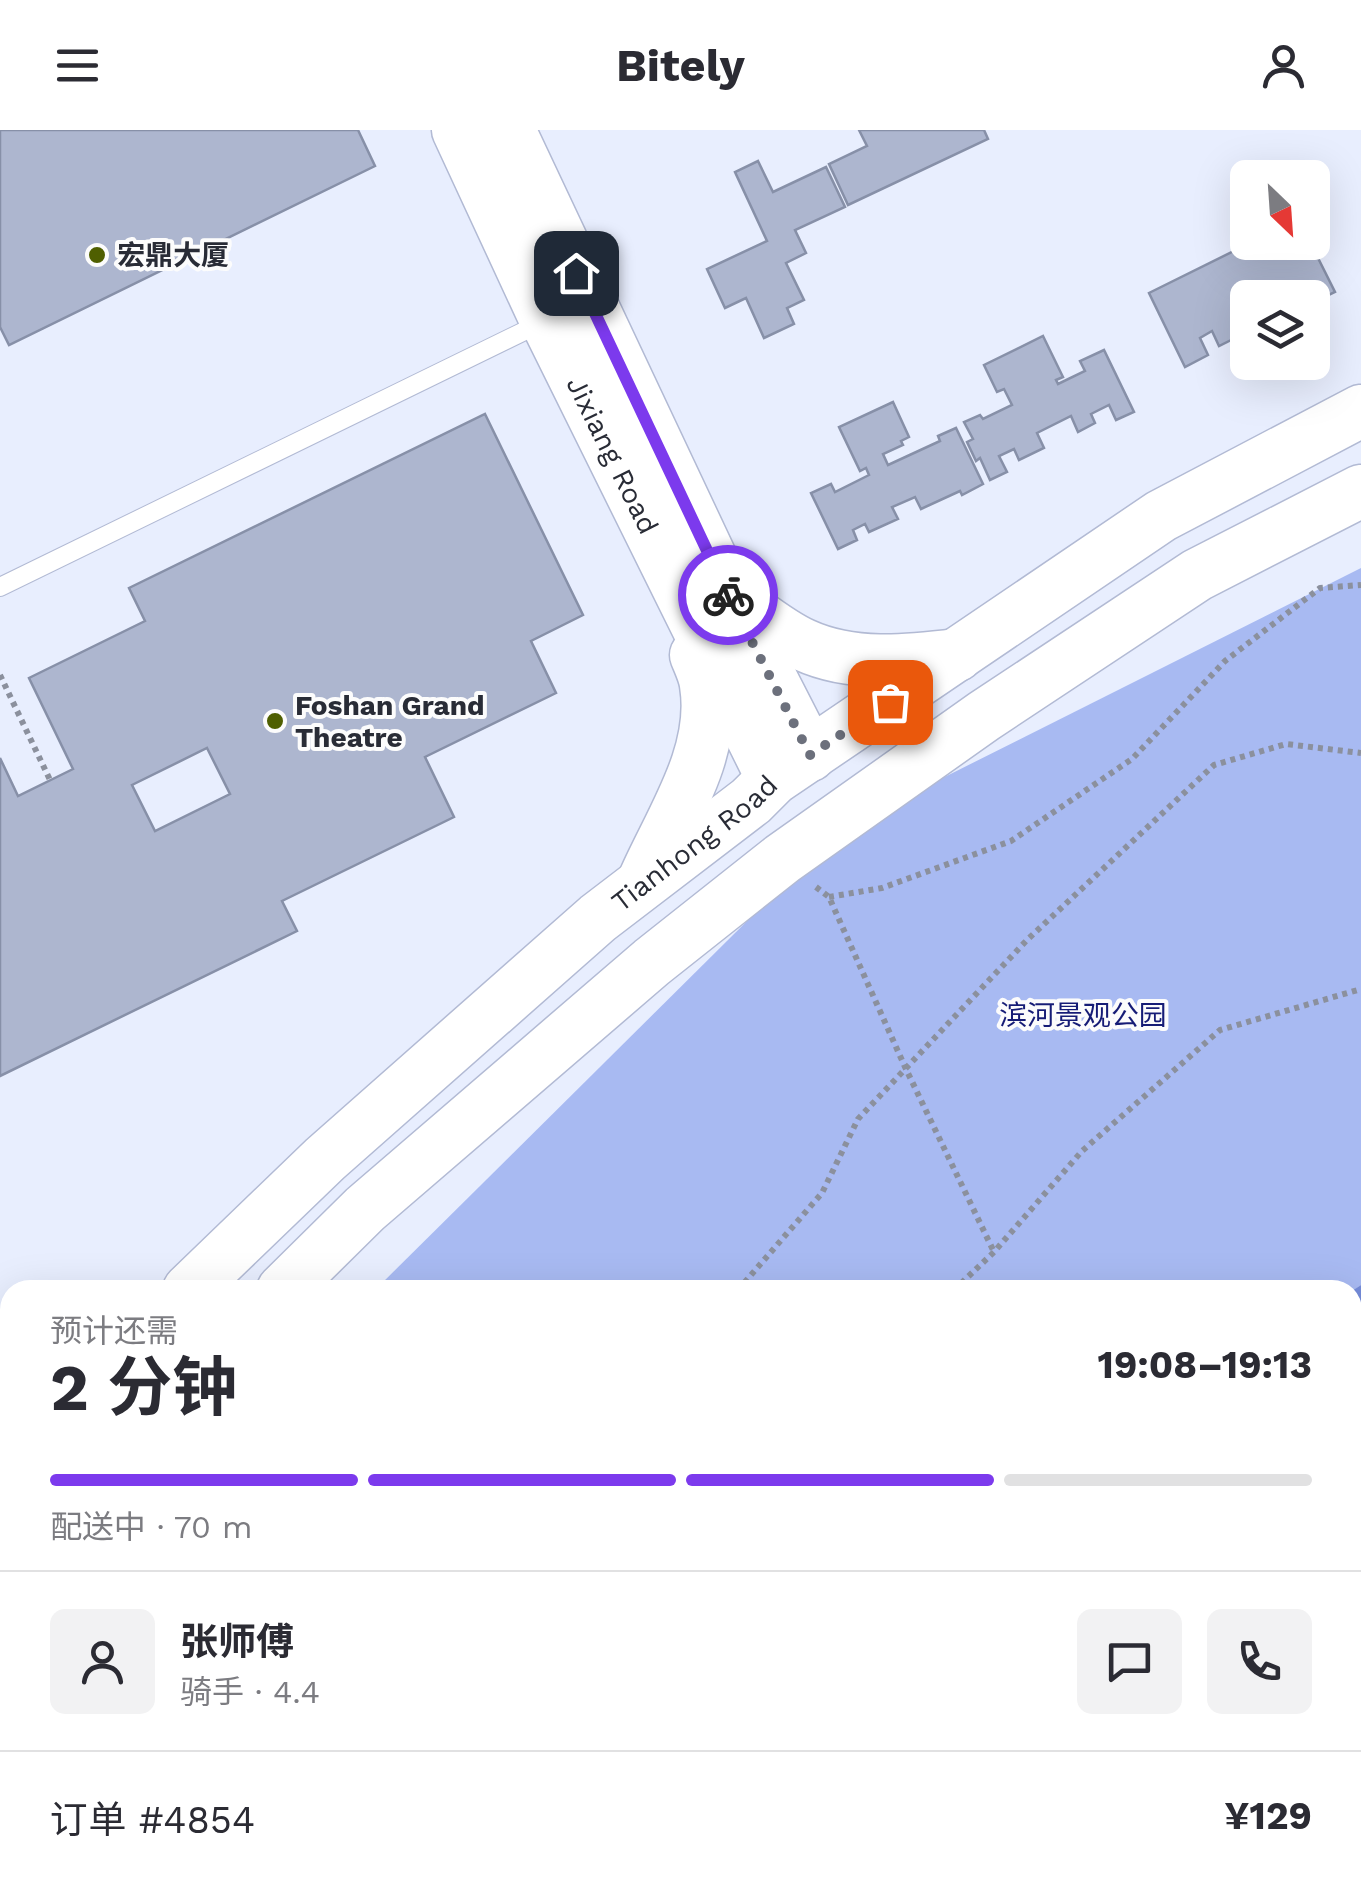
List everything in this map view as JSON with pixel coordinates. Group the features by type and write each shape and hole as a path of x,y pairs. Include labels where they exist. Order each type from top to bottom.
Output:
{"main road":[{"name":"Jixiang Road","path":"458,130 666,564 791,767"},
{"path":"509,130 728,595 791,767"},
{"name":"Tianhong Road","path":"199,1280 325,1159 598,918 791,767 1161,516 1361,411"},
{"path":"294,1280 380,1196 652,962 782,859 968,727 1197,575 1361,490"},
{"path":"642,884 692,780 704,734 706,686 666,564"},
{"path":"728,595 803,645 841,657 898,662 959,655"}],"lane":[{"path":"0,587 546,320"}],"path":[{"path":"829,898 882,888 1011,841 1132,760 1225,661 1320,588 1361,585"},
{"path":"0,675 50,780"},
{"path":"747,1280 822,1193 858,1119 1027,940 1214,765 1286,744 1361,754"},
{"path":"782,859 829,898 994,1252"},
{"path":"965,1280 1082,1151 1220,1030 1361,988"}],"green space":[{"name":"滨河景观公园","path":"1361,568 1361,1280 385,1280 839,830"}],"building":[{"name":"宏鼎大厦","path":"0,130 358,130 375,166 9,345 0,327"},
{"path":"859,130 984,130 988,139 848,205 829,164 867,146"},
{"path":"758,161 773,192 826,167 845,207 795,230 806,253 786,263 804,300 787,308 794,324 764,338 746,298 725,308 707,269 767,241 735,172"},
{"path":"1230,253 1230,260 1319,260 1329,280 1230,280 1230,340 1219,346 1212,331 1200,338 1208,355 1185,367 1149,293"},
{"path":"1043,336 1063,377 1056,380 1058,384 1085,371 1080,361 1104,350 1134,412 1116,420 1109,405 1091,414 1095,423 1078,432 1071,416 1037,433 1044,448 1019,460 1014,449 999,456 1007,472 990,480 967,442 973,439 964,422 980,415 983,419 1012,405 1004,389 997,392 984,365"},
{"path":"893,402 909,437 901,441 903,445 883,454 888,465 940,441 938,436 956,428 983,484 921,509 915,497 892,507 898,519 869,532 865,524 853,530 857,540 838,549 811,493 831,484 835,492 869,475 866,468 860,471 839,427"},
{"name":"Foshan Grand Theatre","path":"485,414 583,615 531,641 556,693 425,757 454,817 282,901 297,931 0,1076 0,758 18,796 73,769 29,678 145,621 129,588","holes":["207,748 230,794 155,831 132,785"]}],"way so far":[{"path":"728,595 810,755 890,702"}],"place":[{"name":"宏鼎大厦","path":"97,255"},
{"name":"Foshan Grand Theatre","path":"275,721"}],"route":[{"path":"576,273 728,595"}]}
